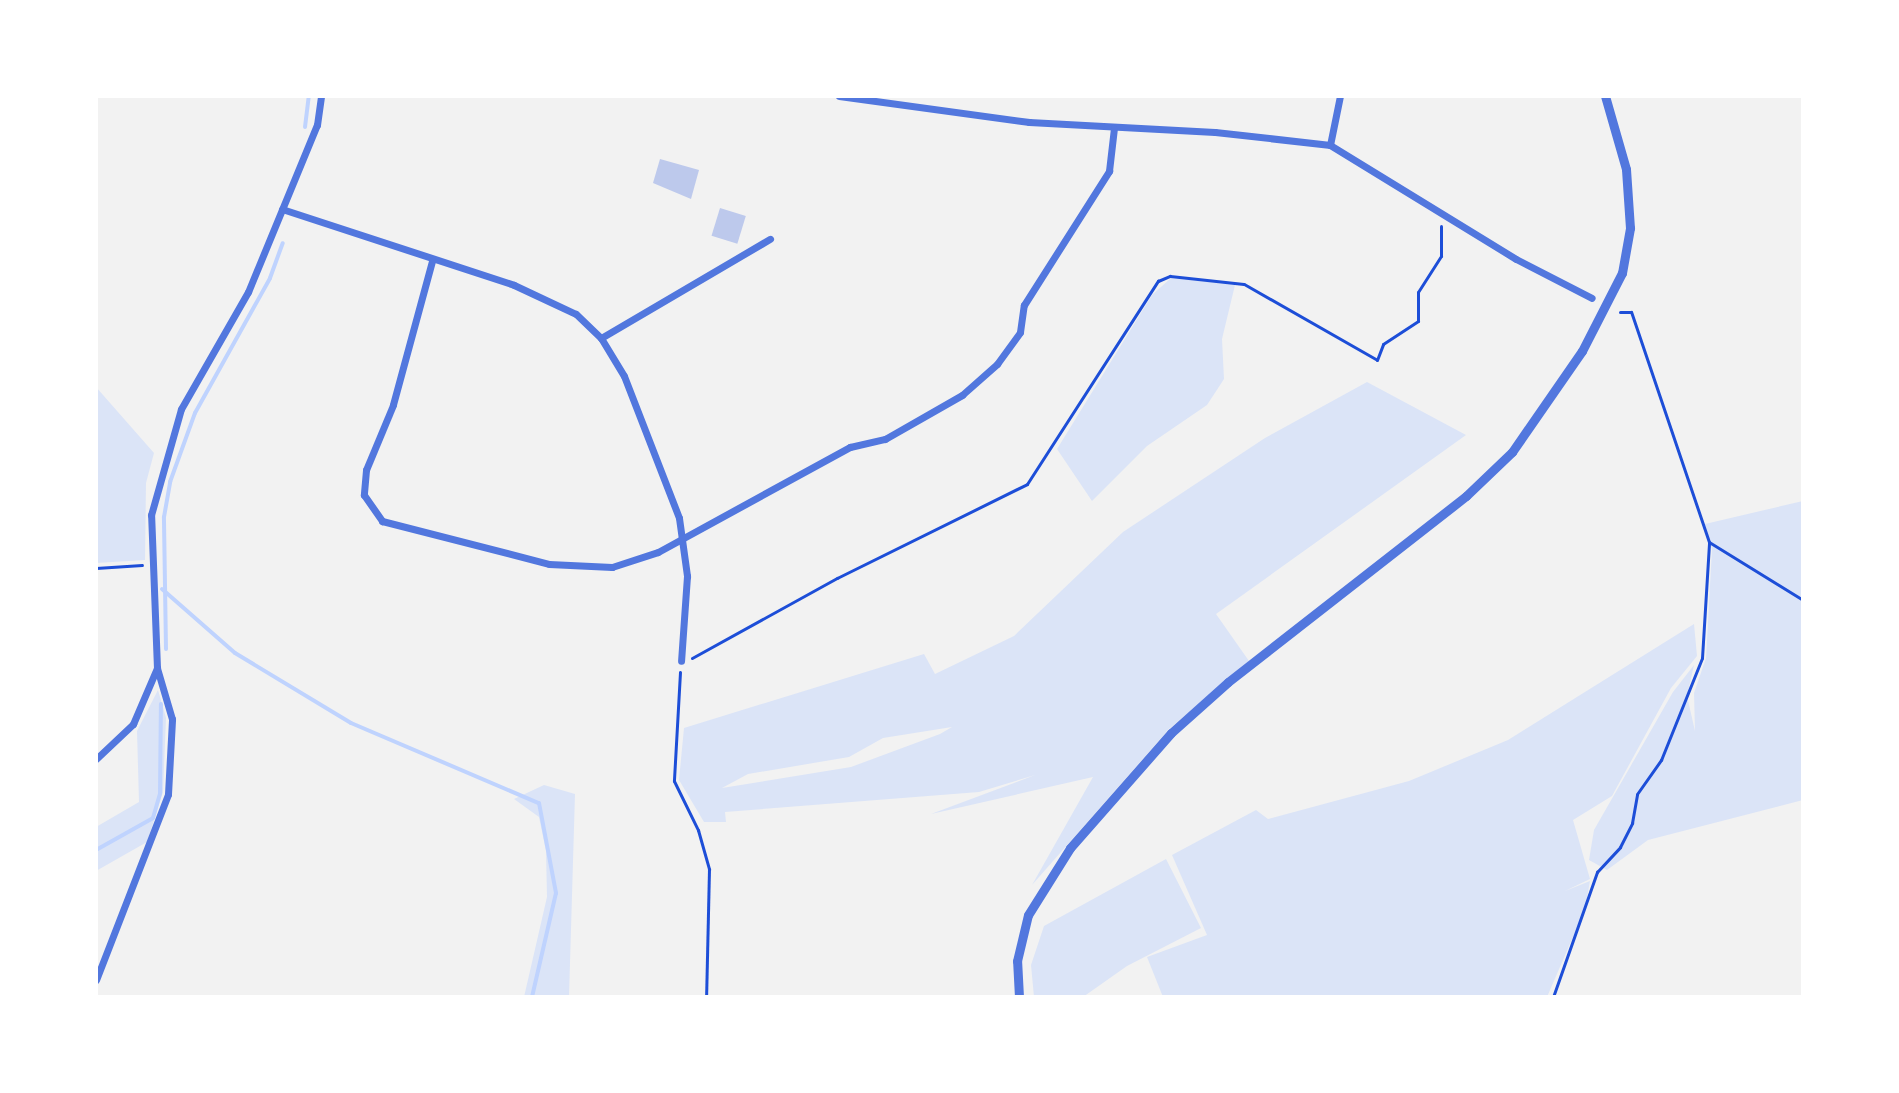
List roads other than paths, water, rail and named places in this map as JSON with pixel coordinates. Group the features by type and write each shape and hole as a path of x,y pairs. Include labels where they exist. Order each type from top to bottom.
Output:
{"street":[{"path":"96,980 168,794 172,719 157,668 150,565 151,515 181,409 248,292 317,125 321,96"},
{"path":"839,96 925,105 966,115 1114,128 1215,132 1330,145 1592,298"},
{"path":"1330,145 1340,96"},
{"path":"1019,997 1017,961 1028,915 1070,848 1171,733 1228,682 1466,496 1512,452 1552,398 1607,306 1622,273 1630,228 1626,169 1605,96"},
{"path":"432,261 393,405 366,470 364,495 382,521 549,564 612,567 681,540 850,447 885,439 933,413 997,364 1020,332 1024,305 1109,171 1114,128"},
{"path":"282,209 561,305 601,338 626,381 679,518 687,576 681,661"},
{"path":"601,338 770,239"},
{"path":"96,759 133,724 157,668"}],"waterway":[{"path":"305,127 309,96"},
{"path":"166,649 164,517 170,482 195,413 270,278 283,243"},
{"path":"162,589 235,653 351,723 539,803 556,893 532,997"},
{"path":"96,850 153,818 160,793 161,704"}]}
